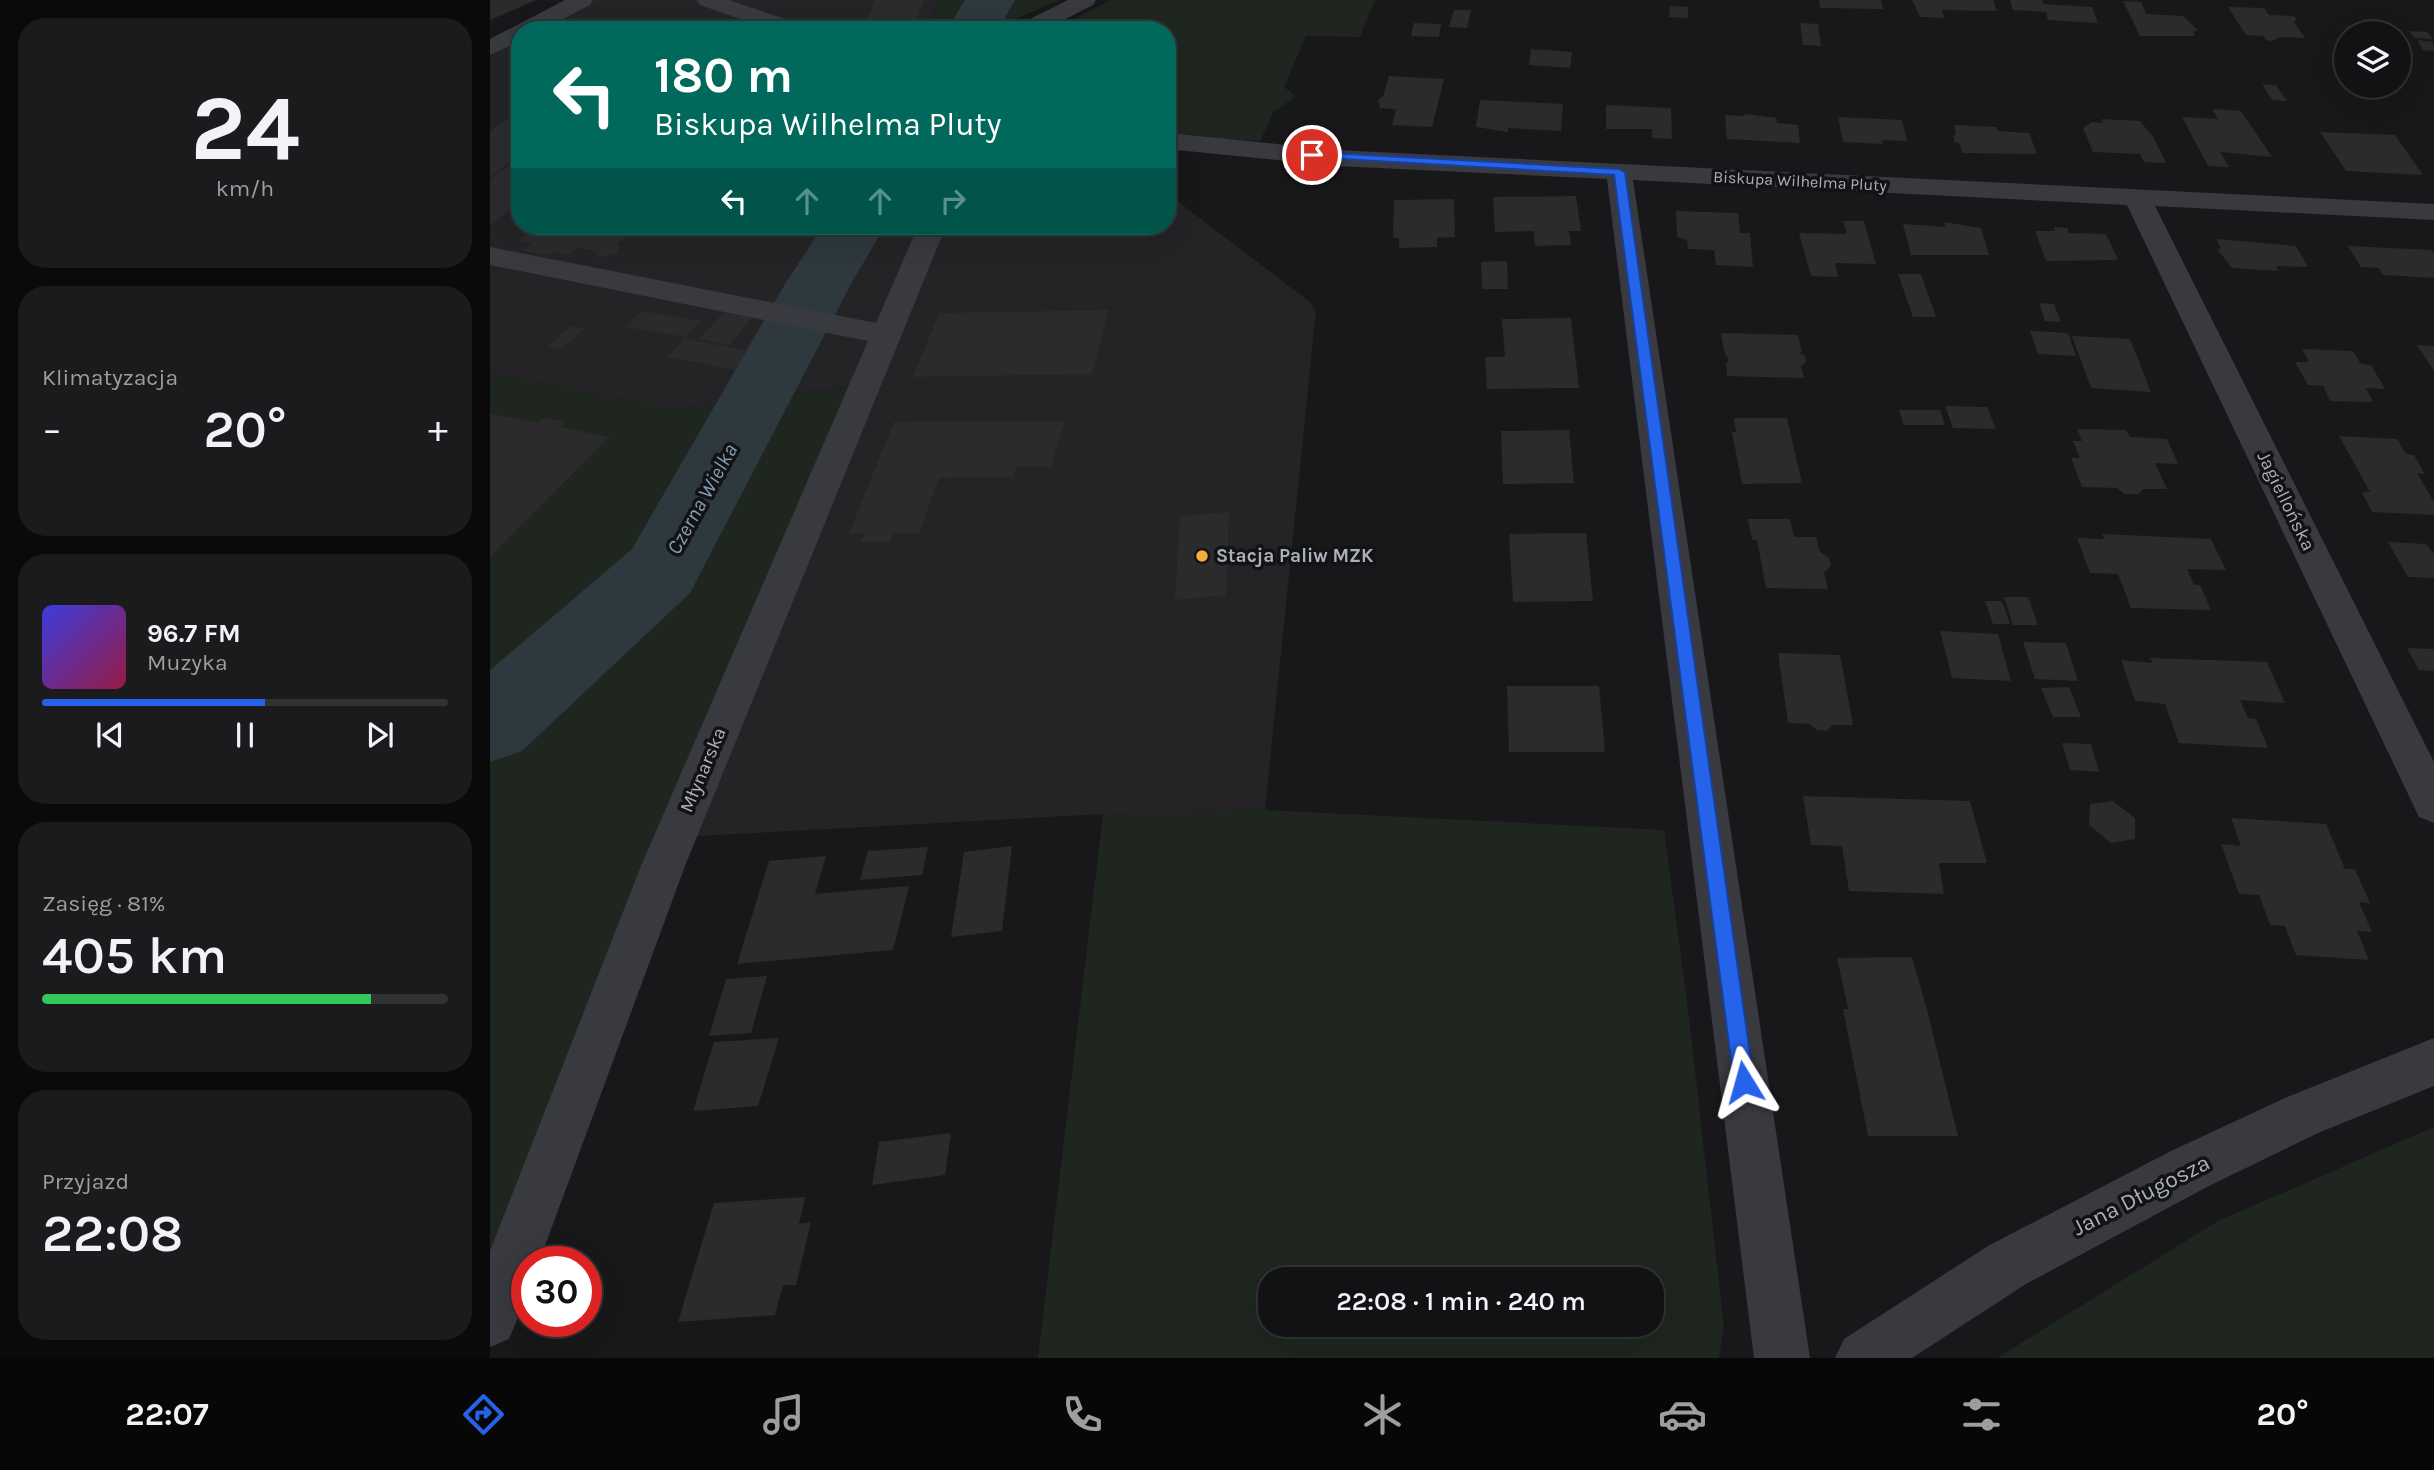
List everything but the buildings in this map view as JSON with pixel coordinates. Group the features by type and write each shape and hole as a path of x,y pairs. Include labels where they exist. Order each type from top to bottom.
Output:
{"street":[{"path":"541,21 582,0"},
{"path":"708,0 769,21"},
{"path":"1044,21 1085,0"},
{"path":"490,48 511,37"},
{"name":"Biskupa Wilhelma Pluty","path":"1176,142 1336,158 2434,212"},
{"path":"1619,172 1782,1358"},
{"name":"Jagiellońska","path":"2137,197 2434,804"},
{"name":"Młynarska","path":"490,1320 663,866 928,235"},
{"path":"490,256 886,335"},
{"name":"Jana Długosza","path":"1863,1358 2007,1265 2189,1169 2302,1115 2434,1062"}],"shaded area":[{"path":"582,0 938,0 932,21 542,21"},
{"path":"938,0 966,0 951,21 932,21"},
{"path":"1003,0 1060,0 1010,21 998,21 995,18"},
{"path":"1110,0 1375,0 1360,37 1306,36 1284,87 1296,96 1273,113 1260,141 1176,135 1176,21 1071,21"},
{"path":"511,37 511,235 1176,235 1176,200 1311,303 1316,311 1265,810 1103,814 681,837 868,384 669,409 490,373 490,48"},
{"path":"490,373 669,409 869,384 525,1246 511,1246 511,1280 490,1333"},
{"path":"1265,810 1664,830 1688,1009 1724,1327 1719,1358 1038,1358 1103,814"},
{"path":"2434,1127 2434,1358 1997,1358 2218,1221"}],"waterway":[{"name":"Czerna Wielka","path":"977,21 990,0"},
{"name":"Czerna Wielka","path":"490,724 661,571 818,284 848,235"}],"place":[{"name":"Stacja Paliw MZK","path":"1202,556"}],"route":[{"path":"1312,155 1619,172 1744,1082"}]}
